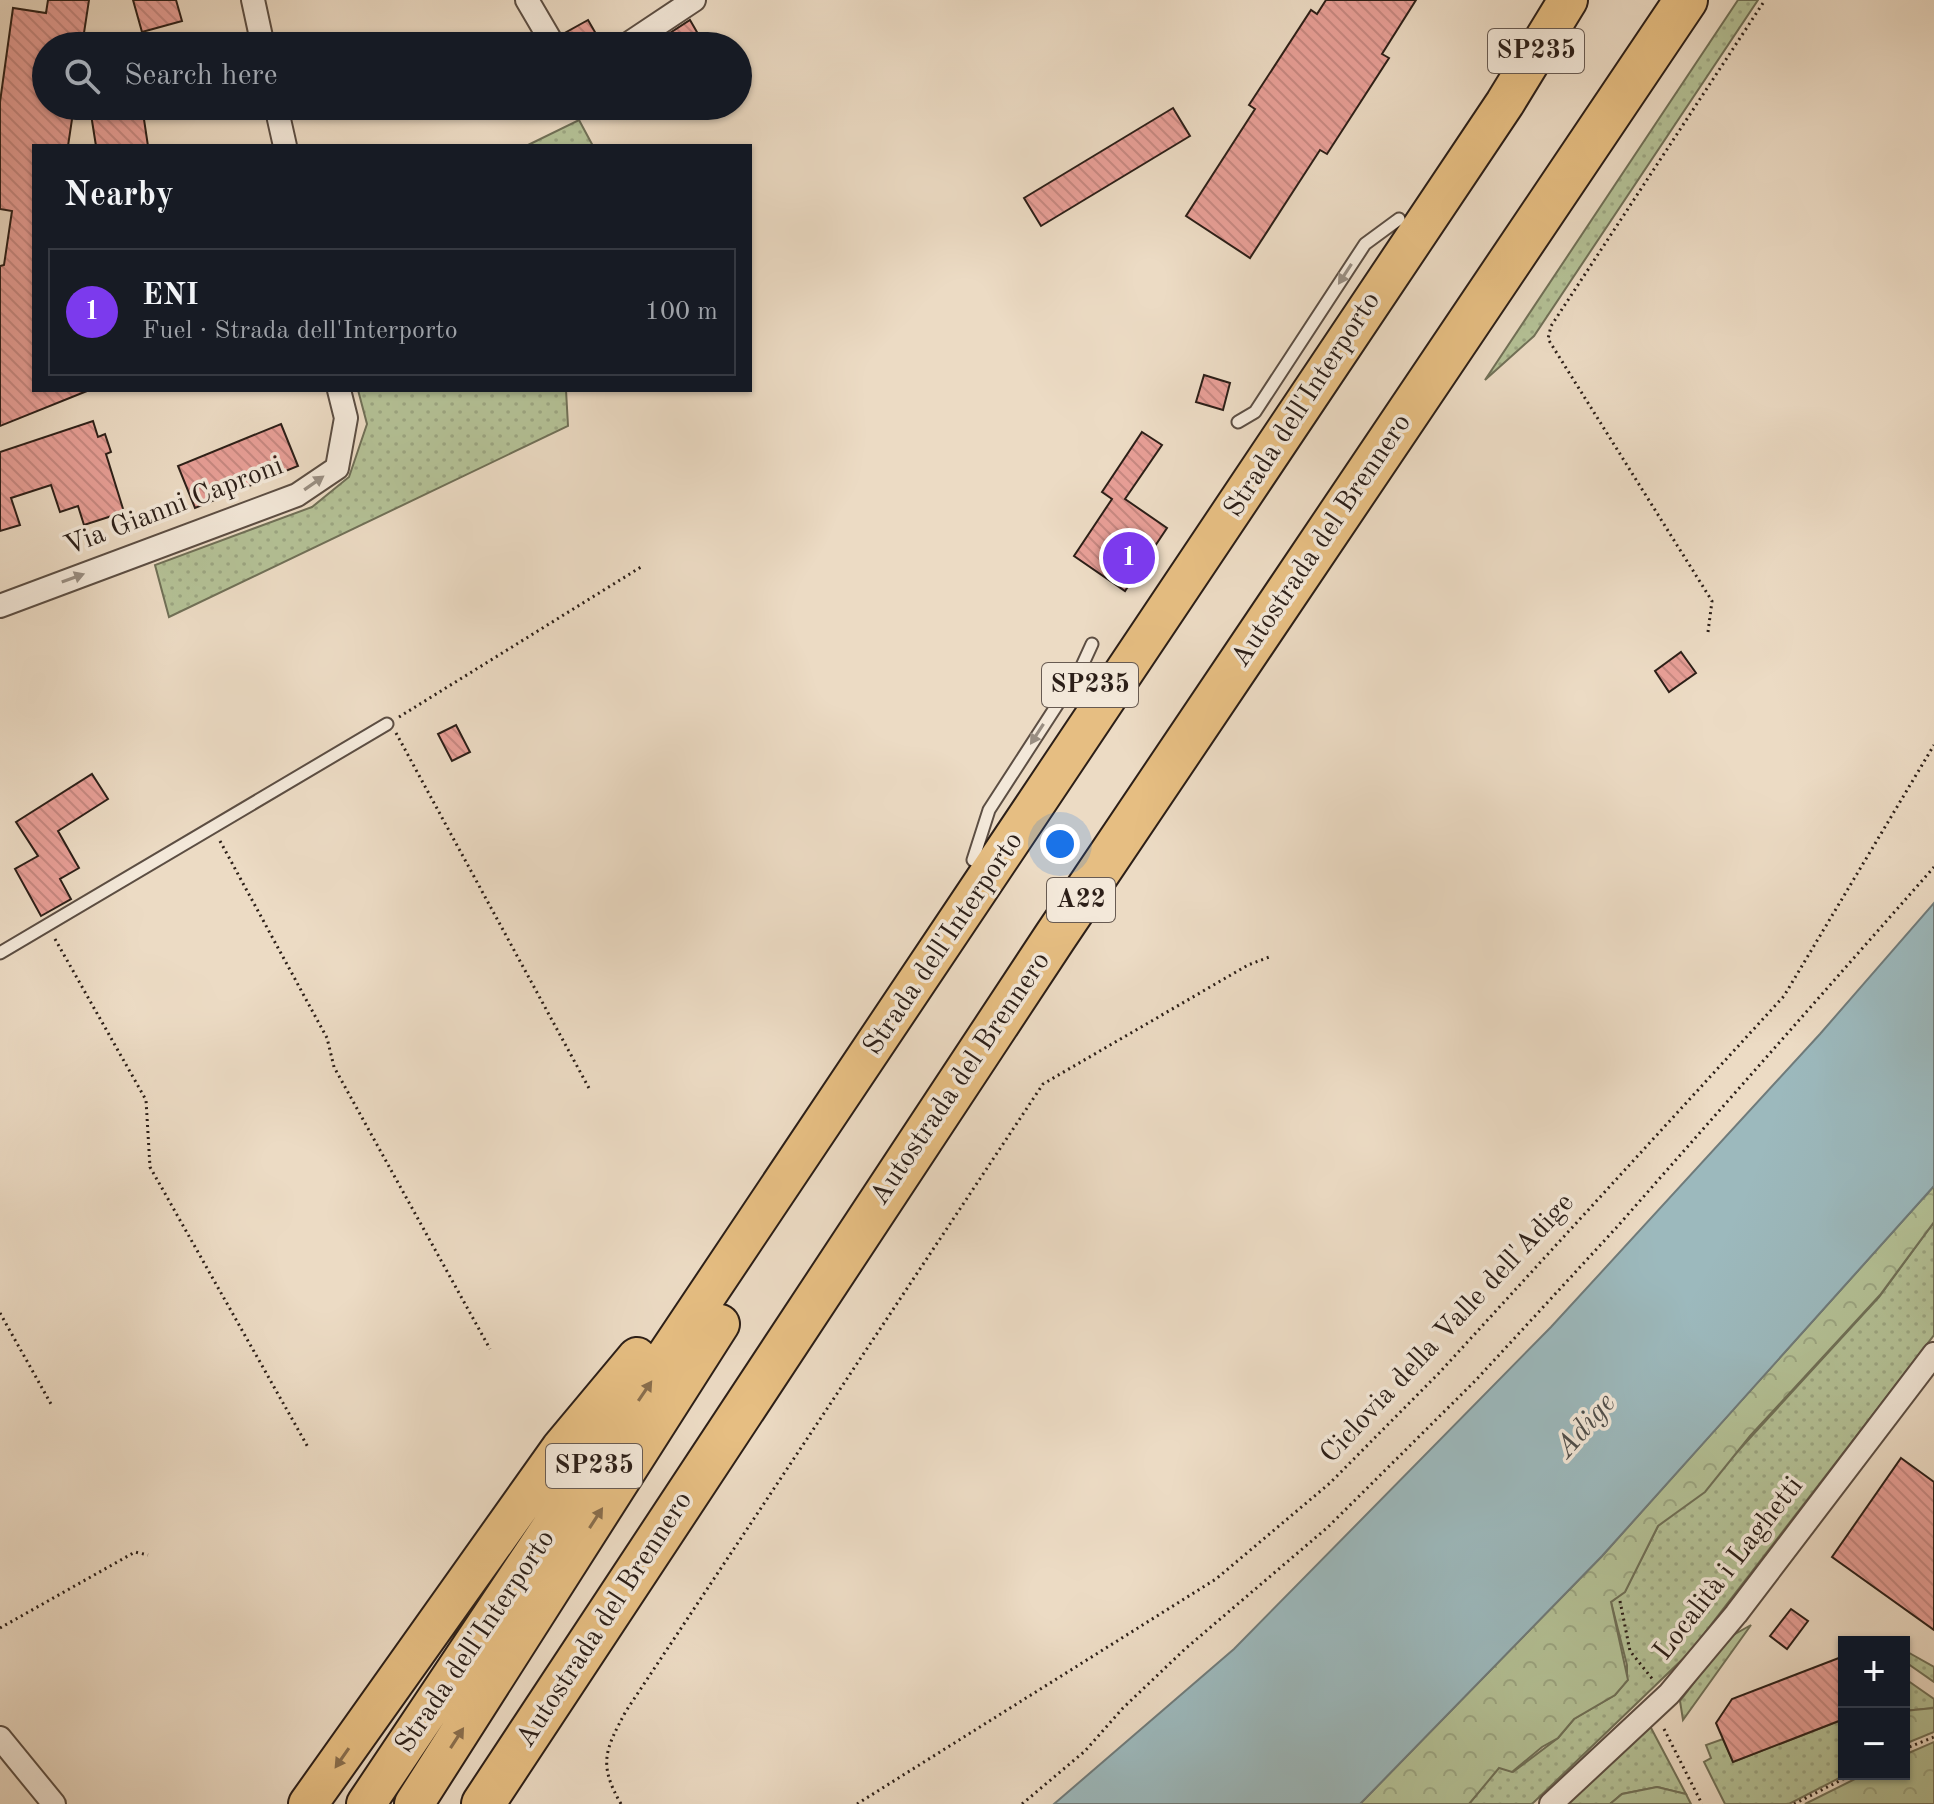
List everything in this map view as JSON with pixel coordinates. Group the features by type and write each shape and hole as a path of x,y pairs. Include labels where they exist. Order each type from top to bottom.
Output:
{"highway":[{"name":"Strada dell'Interporto","path":"342,1804 637,1357 973,860 1399,219 1446,154 1543,0"},
{"name":"Strada dell'Interporto","path":"366,1804 1505,103 1568,0"},
{"name":"Autostrada del Brennero","path":"483,1804 1055,937 1686,0"},
{"name":"Autostrada del Brennero","path":"518,1804 805,1359 1712,0"},
{"path":"414,1804 756,1268 822,1127"},
{"path":"308,1804 561,1448 637,1357"}],"street":[{"path":"253,0 260,32"},
{"path":"527,0 546,32"},
{"path":"646,32 694,0"},
{"path":"279,120 285,144"},
{"name":"Via Gianni Caproni","path":"0,606 297,495 337,468 346,418 340,392"},
{"name":"Località i Laghetti","path":"1551,1804 1661,1701 1736,1614 1934,1354"},
{"path":"0,1738 54,1804"}],"lane":[{"path":"1238,422 1255,412 1365,244 1399,219"},
{"path":"973,860 989,810 1081,668 1092,644"},
{"path":"0,953 387,724"}],"path":[{"path":"1708,632 1712,601 1548,339 1551,326 1765,0"},
{"path":"590,1090 402,739 387,724 641,567"},
{"name":"Ciclovia della Valle dell'Adige","path":"857,1804 1216,1579 1330,1483 1440,1372 1784,996 1934,745"},
{"path":"212,827 327,1038 334,1067 490,1349"},
{"path":"1022,1804 1085,1751 1123,1708 1185,1649 1328,1527 1476,1380 1616,1228 1934,867"},
{"path":"47,925 146,1100 150,1167 309,1449"},
{"path":"621,1804 609,1782 606,1753 626,1711 1043,1084 1248,965 1272,956"},
{"path":"0,1313 51,1404"},
{"path":"0,1628 135,1552 148,1555"},
{"path":"1620,1601 1630,1651 1661,1701 1702,1804"},
{"path":"1910,1747 1934,1737"},
{"path":"1794,1804 1841,1780"}],"green space":[{"path":"1738,0 1758,0 1534,336 1485,380"},
{"path":"579,120 592,144 530,144"},
{"path":"359,392 566,392 568,426 169,617 155,565 312,507 349,477 367,424"},
{"path":"1934,1186 1934,1222 1880,1295 1750,1436 1705,1492 1658,1526 1625,1592 1611,1602 1628,1680 1615,1695 1574,1719 1558,1738 1512,1772 1499,1768 1469,1804 1360,1804 1602,1556"},
{"path":"1934,1222 1934,1335 1690,1652 1532,1804 1469,1804 1499,1767 1513,1772 1558,1738 1574,1719 1615,1695 1627,1680 1627,1665 1611,1602 1625,1591 1658,1526 1728,1462 1879,1297"},
{"path":"1751,1625 1683,1720 1680,1701 1728,1638"},
{"path":"1910,1653 1934,1667 1934,1682 1910,1665"},
{"path":"1910,1682 1934,1699 1934,1708 1910,1710"},
{"path":"1934,1708 1934,1732 1910,1742 1910,1710"},
{"path":"1838,1721 1838,1779 1789,1804 1725,1804 1704,1762 1711,1758 1706,1745 1723,1739 1733,1762"},
{"path":"1650,1726 1686,1794 1657,1787 1622,1794 1610,1804 1564,1804"},
{"path":"1934,1742 1934,1804 1805,1804 1853,1780 1910,1780 1910,1752"},
{"path":"1657,1787 1686,1794 1691,1804 1610,1804 1622,1794"}],"water":[{"name":"Adige","path":"1934,903 1934,1186 1602,1556 1360,1804 1054,1804 1234,1649 1551,1327 1820,1034"}],"building":[{"path":"48,0 89,0 84,32 32,32 32,120 72,120 68,144 32,144 32,392 85,392 0,426 0,266 4,265 12,211 0,209 0,102 13,8 46,13"},
{"path":"133,0 176,0 182,21 142,32"},
{"path":"1326,0 1416,0 1382,54 1389,58 1327,154 1320,150 1250,258 1186,216 1255,109 1249,105 1311,10 1317,14"},
{"path":"588,20 595,32 567,32"},
{"path":"690,20 697,32 672,32"},
{"path":"1173,108 1190,136 1041,226 1024,198"},
{"path":"92,120 144,120 148,144 96,144"},
{"path":"1204,375 1230,383 1223,410 1196,402"},
{"path":"93,421 98,437 105,434 111,452 106,454 124,512 84,525 78,506 60,512 51,485 11,498 20,525 0,531 0,452"},
{"path":"281,424 298,466 195,508 178,466"},
{"path":"1142,432 1162,445 1125,499 1167,528 1125,591 1074,556 1112,499 1102,492"},
{"path":"1681,652 1696,673 1669,692 1655,671"},
{"path":"456,725 470,752 452,761 438,734"},
{"path":"92,774 108,799 58,831 79,868 60,879 71,899 41,916 15,869 38,856 16,822"},
{"path":"1901,1458 1934,1482 1934,1630 1832,1557"},
{"path":"1791,1609 1808,1621 1787,1649 1770,1636"},
{"path":"1838,1658 1838,1721 1733,1762 1716,1723 1732,1699"}],"place":[{"name":"ENI","path":"1129,558"}]}
